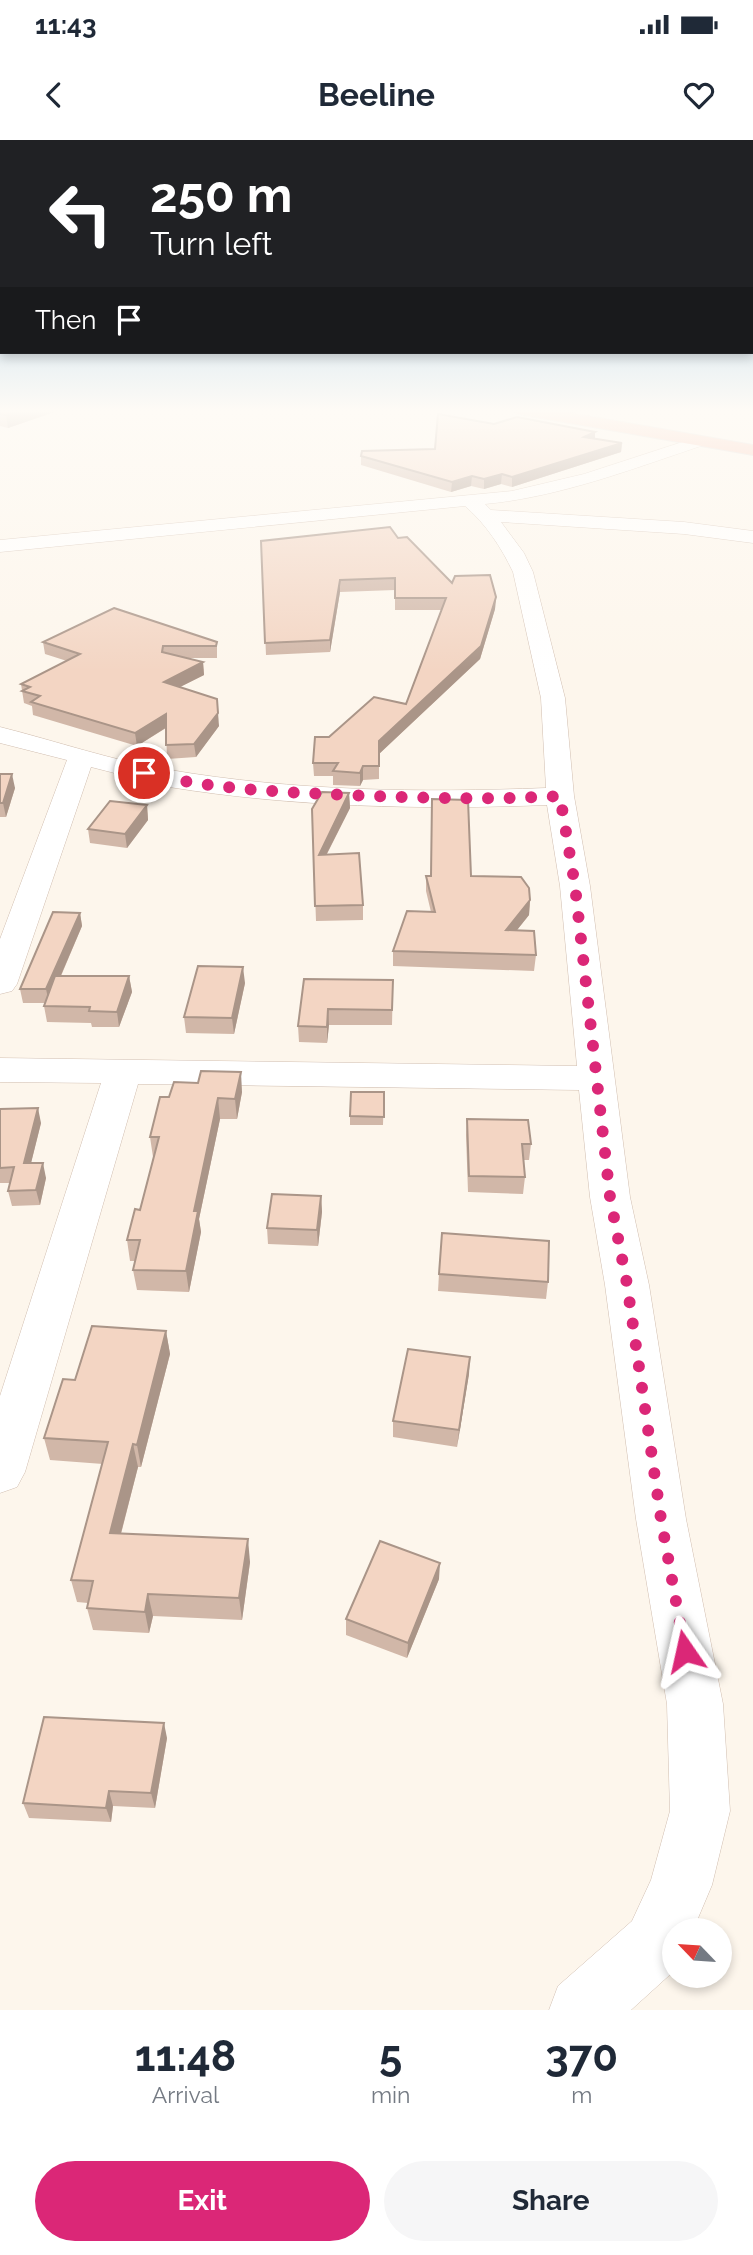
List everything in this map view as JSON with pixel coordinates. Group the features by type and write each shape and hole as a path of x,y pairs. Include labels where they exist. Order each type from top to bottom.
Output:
{"street":[{"path":"479,508 522,496"},
{"path":"479,508 514,552 523,572 553,698 560,796 575,886 610,1197 627,1284 661,1519 695,1704 701,1811 681,1885 655,1944 582,2010"},
{"path":"0,546 479,508 753,537"},
{"path":"0,735 81,758 199,785 279,793 459,800 560,796"},
{"path":"0,984 81,758"},
{"path":"0,1070 597,1078"},
{"path":"0,1472 11,1402 123,1073"}],"building":[{"path":"390,527 398,538 407,537 452,583 455,576 490,575 496,597 481,646 379,741 379,766 363,766 360,773 333,771 338,763 313,763 315,737 329,737 374,697 406,704 446,598 395,598 395,578 340,580 330,640 265,643 261,541"},
{"path":"114,608 217,642 216,646 163,646 162,652 203,662 164,682 217,699 218,713 194,744 166,745 166,714 135,733 31,702 40,696 22,691 30,687 21,684 80,654 43,642"},
{"path":"0,774 12,774 3,803 0,803"},
{"path":"322,792 349,793 319,855 359,853 363,905 315,906 312,809"},
{"path":"432,799 468,800 471,876 521,877 529,888 530,900 506,930 534,931 536,955 393,951 407,911 435,912 426,876 431,876"},
{"path":"110,801 147,805 125,834 88,829"},
{"path":"53,912 80,913 46,989 20,989"},
{"path":"198,966 243,967 232,1018 184,1017"},
{"path":"55,976 129,976 117,1012 89,1011 90,1007 44,1006"},
{"path":"304,979 393,980 392,1010 328,1009 327,1027 298,1026"},
{"path":"201,1071 241,1072 235,1099 218,1098 194,1211 198,1211 186,1271 133,1270 140,1240 127,1240 135,1209 140,1210 159,1137 150,1137 160,1097 169,1097 174,1082 198,1083"},
{"path":"351,1092 384,1092 384,1117 350,1116"},
{"path":"38,1108 24,1163 43,1163 36,1190 8,1191 14,1167 0,1168 0,1109"},
{"path":"467,1119 528,1120 531,1144 522,1144 525,1177 469,1176"},
{"path":"272,1194 321,1196 317,1230 267,1228"},
{"path":"442,1233 549,1241 548,1282 439,1274"},
{"path":"92,1326 166,1331 137,1445 133,1444 110,1533 248,1539 239,1598 148,1594 145,1612 87,1608 93,1581 71,1580 108,1442 44,1438 63,1379 75,1380"},
{"path":"408,1349 470,1357 459,1430 393,1421"},
{"path":"380,1541 440,1563 408,1643 346,1619"},
{"path":"44,1717 164,1723 151,1793 109,1791 106,1808 23,1803"}],"route":[{"path":"144,773 199,785 279,793 459,800 560,796 575,886 610,1197 627,1284 661,1519 685,1651"}]}
